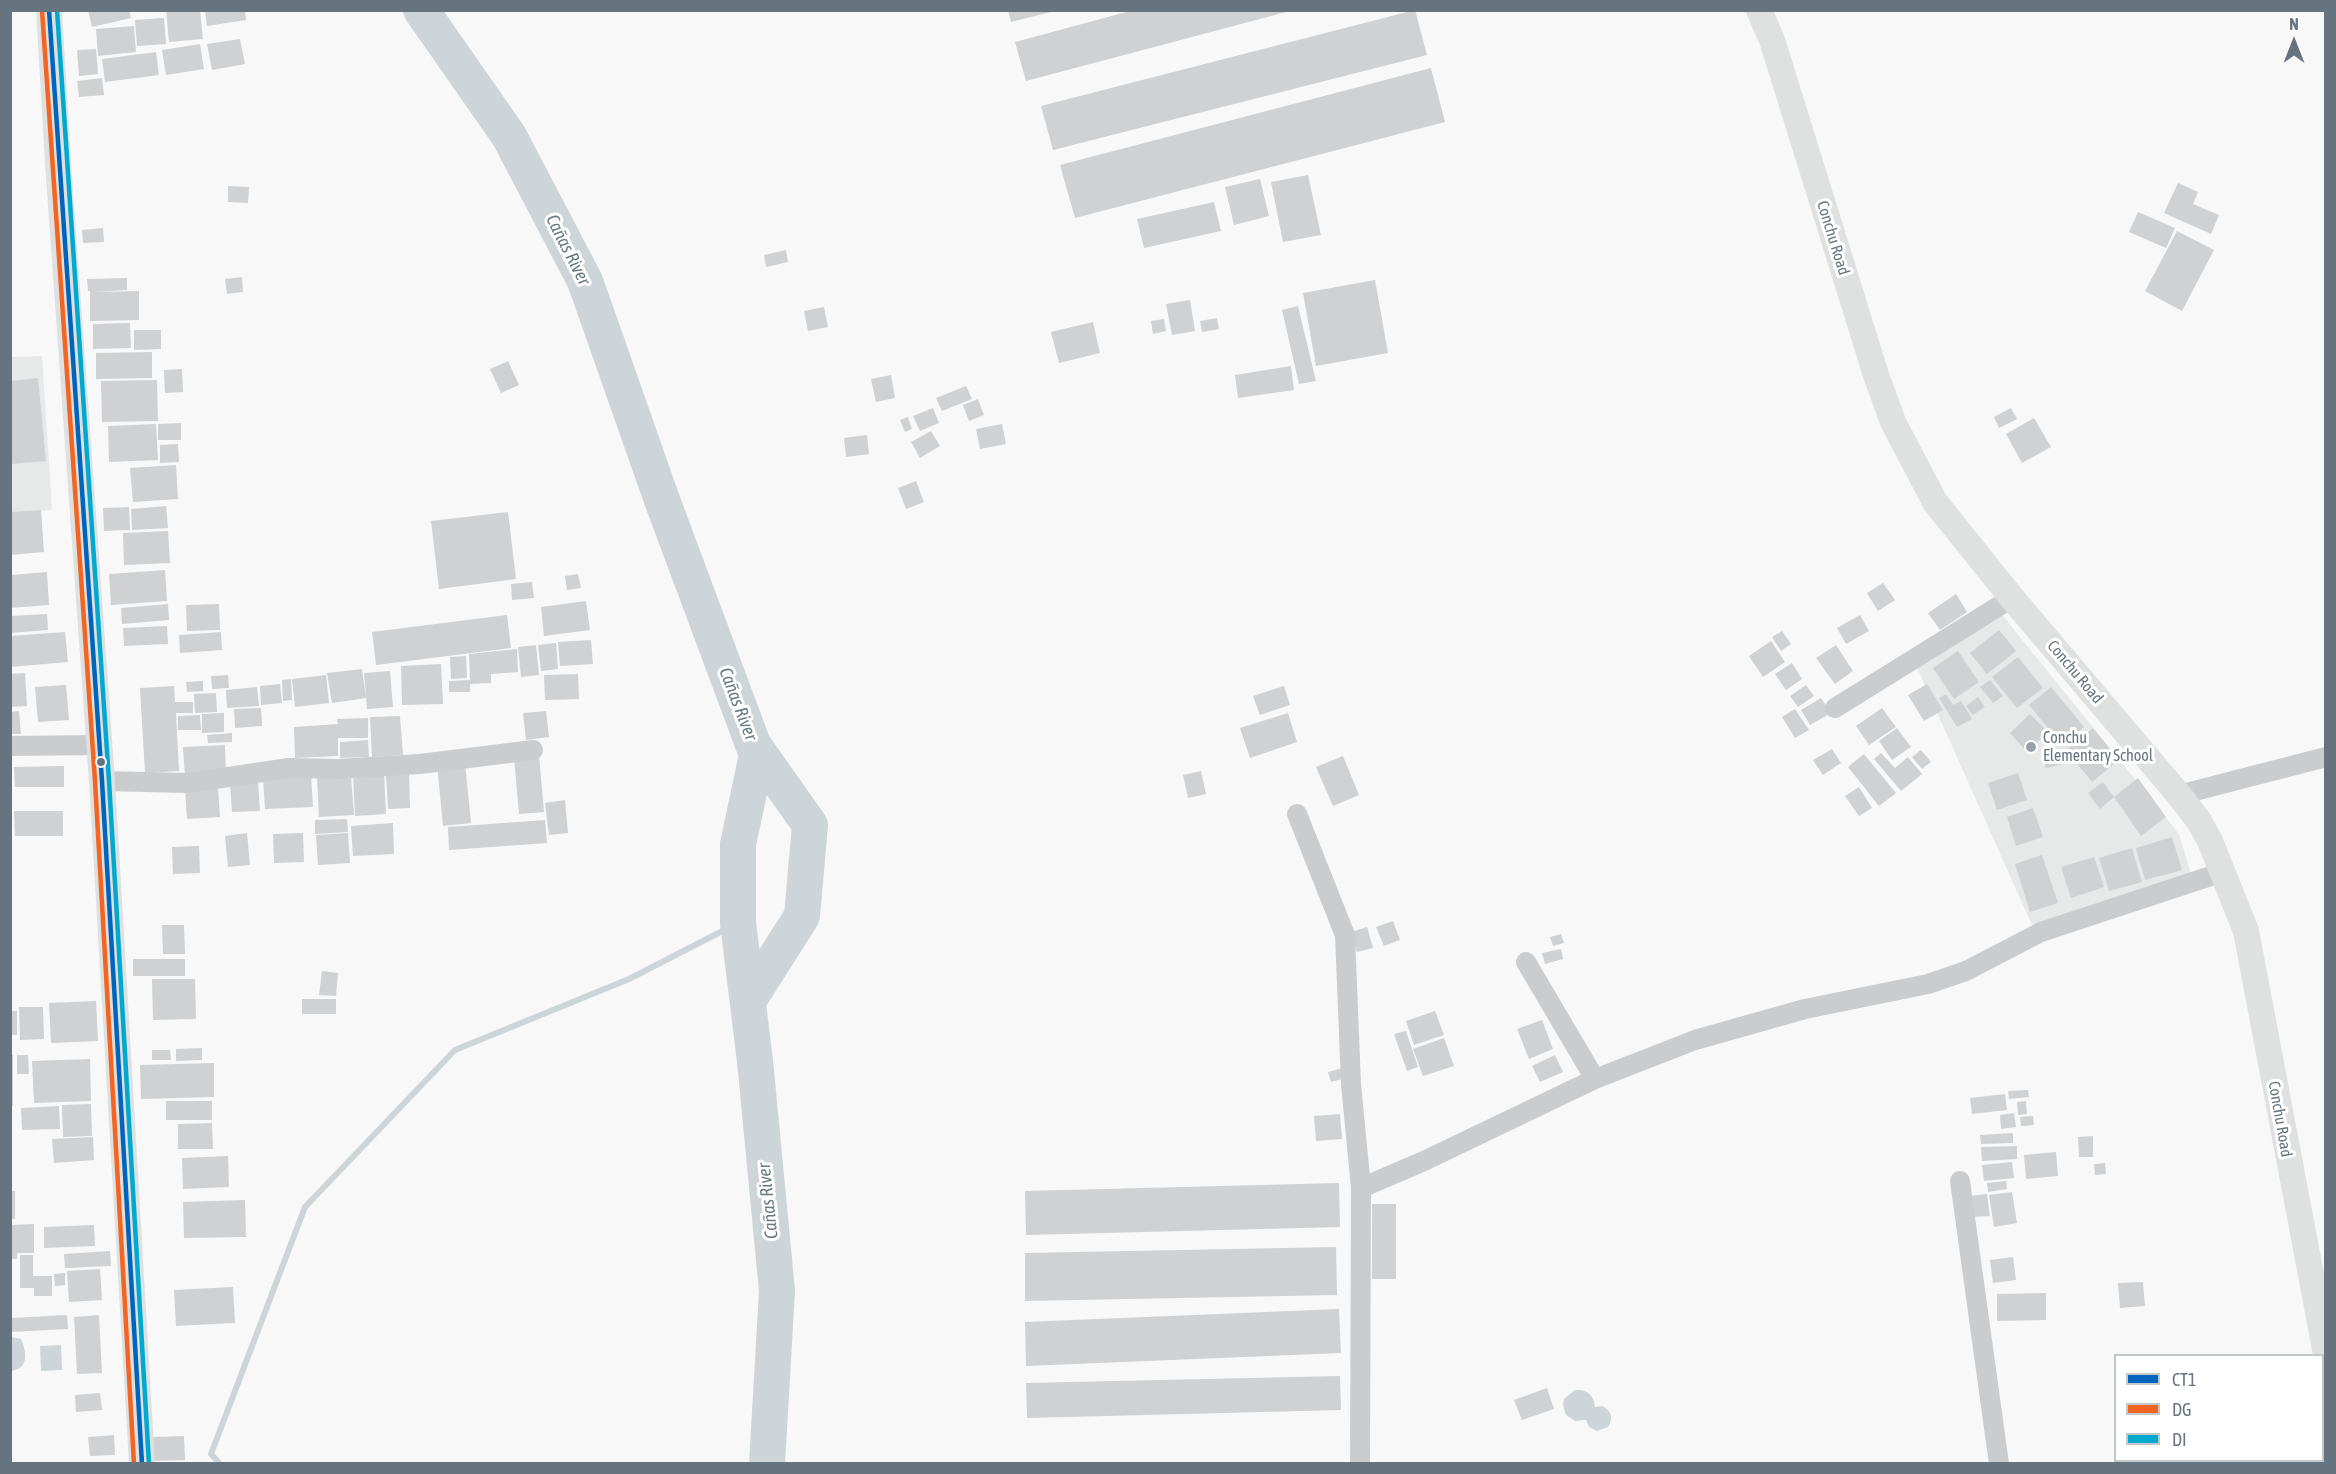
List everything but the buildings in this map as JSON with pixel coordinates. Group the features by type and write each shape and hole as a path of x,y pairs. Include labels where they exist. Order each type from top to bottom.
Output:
{"main road":[{"path":"49,10 58,175 102,781 141,1464"},
{"name":"Conchu Road","path":"1759,10 1772,40 1876,375 1893,422 1935,502 2012,598 2199,820 2223,872 2246,931 2325,1354"}],"street":[{"path":"1835,708 2012,598"},
{"path":"10,746 99,745"},
{"path":"102,781 188,783 289,768 338,770 408,765 533,750"},
{"path":"2179,795 2325,758"},
{"path":"1296,814 1345,935 1347,951 1351,1084 1361,1188 1360,1464"},
{"path":"1361,1188 1424,1161 1594,1079 1695,1040 1805,1009 1928,984 1966,971 2041,932 2223,872"},
{"path":"1526,962 1594,1079"},
{"path":"1960,1181 1999,1464"}],"shaded area":[{"path":"42,356 52,510 11,512 11,357"},
{"name":"Conchu Elementary School","path":"1999,611 2179,834 2191,874 2032,925 1914,661"},
{"path":"11,1337 21,1339 25,1359 21,1367 11,1371"},
{"path":"61,1345 62,1370 41,1371 40,1346"},
{"path":"1575,1390 1586,1392 1591,1396 1595,1407 1602,1406 1608,1410 1611,1417 1608,1427 1597,1431 1589,1427 1586,1420 1575,1421 1566,1415 1564,1399"}],"waterway":[{"name":"Cañas River","path":"421,10 509,136 585,281 662,500 757,755 738,844 738,923 755,1061 777,1291 767,1464"},
{"path":"748,1001 802,916 810,825 755,747"},
{"path":"220,1464 211,1454 305,1207 455,1050 629,979 738,923"}],"transit line":[{"name":"DG","path":"42,10 95,781 134,1464"},
{"name":"CT1","path":"49,10 102,781 142,1464"},
{"name":"DI","path":"57,10 109,781 149,1464"}],"place":[{"name":"Conchu Elementary School","path":"2031,747"}]}
